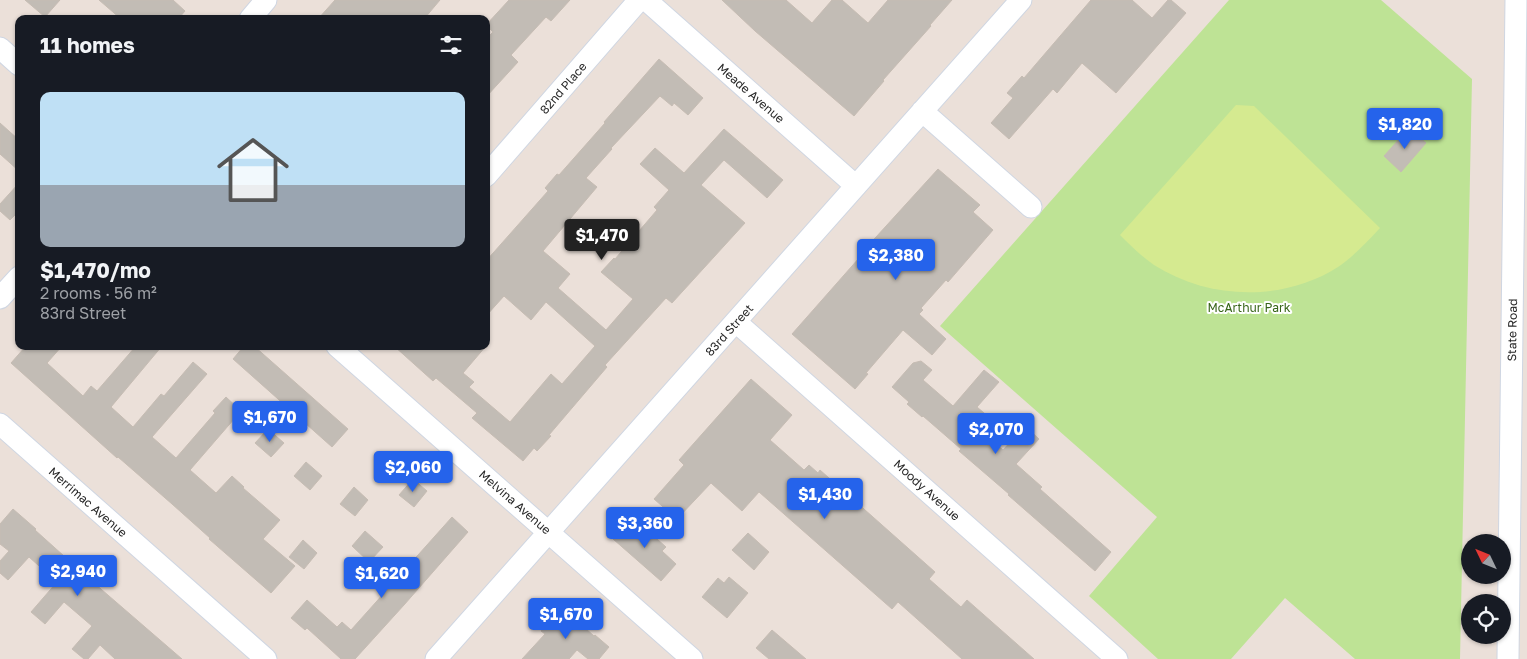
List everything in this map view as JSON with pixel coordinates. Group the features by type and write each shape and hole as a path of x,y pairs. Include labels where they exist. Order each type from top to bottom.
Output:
{"street":[{"path":"253,15 266,0"},
{"name":"82nd Place","path":"490,171 639,0"},
{"name":"Meade Avenue","path":"646,0 856,186"},
{"name":"83rd Street","path":"436,659 1021,0"},
{"name":"State Road","path":"1508,659 1516,0"},
{"path":"0,48 15,61"},
{"path":"922,111 1031,207"},
{"path":"0,298 15,281"},
{"name":"Moody Avenue","path":"736,322 1117,659"},
{"name":"Melvina Avenue","path":"343,350 692,659"},
{"name":"Merrimac Avenue","path":"0,424 266,659"}],"green space":[{"name":"McArthur Park","path":"1229,0 1381,0 1472,79 1463,534 1461,534 1460,659 1355,659 1285,598 1231,659 1158,659 1089,596 1157,517 940,326"},
{"path":"1236,105 1254,106 1380,228 1355,254 1338,267 1317,278 1294,286 1270,291 1222,290 1198,285 1175,277 1154,265 1120,235"}],"building":[{"path":"25,0 60,0 47,15 43,15"},
{"path":"99,0 173,0 185,11 182,15 116,15"},
{"path":"335,0 440,0 427,15 322,15"},
{"path":"509,0 570,0 551,21 546,17 511,55 518,62 490,93 490,35 493,32 490,29 490,21"},
{"path":"722,0 786,0 812,23 832,0 842,0 868,23 888,0 952,0 854,116 755,31"},
{"path":"1091,0 1132,0 1152,18 1168,0 1171,0 1186,13 1116,93 1082,63 1057,93 1053,89 1009,139 991,123 1013,98 1007,93 1022,76 1024,78"},
{"path":"659,59 703,98 688,115 674,103 672,106 660,96 611,148 586,178 597,187 543,251 570,274 558,288 606,330 633,299 601,272 615,259 657,210 654,207 669,190 640,164 655,148 684,173 724,129 783,180 767,198 724,160 701,185 745,223 672,303 666,298 605,365 607,367 549,435 551,436 537,451 534,448 523,461 472,418 477,413 436,378 433,381 398,350 483,350 463,373 474,382 469,387 510,422 551,374 562,384 595,346 546,302 531,320 504,296 490,312 490,256 548,191 545,188 557,174 559,175"},
{"path":"0,123 15,136 15,167 0,154"},
{"path":"1409,128 1426,143 1401,172 1384,156"},
{"path":"938,169 980,205 973,212 993,230 948,282 946,280 921,308 923,310 919,314 946,339 932,355 903,330 866,373 868,374 855,389 792,334 866,248"},
{"path":"15,187 15,215 10,220 0,211 0,204"},
{"path":"22,350 58,350 47,363 83,396 91,386 97,391 133,350 159,350 111,407 133,427 161,394 164,396 193,362 207,374 152,437 176,458 215,413 213,411 226,397 241,411 190,470 216,493 232,476 280,520 263,539 295,566 271,593 11,363"},
{"path":"241,350 259,350 348,429 332,447 233,359"},
{"path":"921,361 932,370 923,380 953,406 984,370 999,382 977,407 991,419 981,431 1003,450 1025,426 1039,439 1016,464 1042,487 1040,489 1111,552 1095,571 959,451 961,449 907,404 909,402 892,387 913,363"},
{"path":"751,379 792,415 770,440 804,470 809,465 818,473 820,470 935,572 929,579 961,607 967,600 1034,659 962,659 898,602 892,609 759,492 742,511 711,483 677,519 654,499 684,465 679,460"},
{"path":"268,429 284,443 271,457 255,443"},
{"path":"306,462 322,476 310,490 294,476"},
{"path":"413,479 427,491 414,507 399,495"},
{"path":"354,487 368,500 355,516 340,504"},
{"path":"13,509 94,583 182,659 115,659 100,645 88,659 84,659 72,649 92,626 64,602 45,624 31,612 57,582 29,557 8,580 0,573 0,561 9,551 0,544 0,524"},
{"path":"452,517 468,532 355,659 341,659 307,628 305,630 291,618 307,600 337,627 342,622 351,630"},
{"path":"631,519 646,533 648,531 666,547 662,551 676,564 661,581 613,539"},
{"path":"365,531 383,547 369,562 352,546"},
{"path":"748,533 769,552 754,570 732,550"},
{"path":"303,540 317,553 304,569 289,557"},
{"path":"729,577 748,593 727,618 702,597 718,578 724,583"},
{"path":"561,607 609,647 599,659 588,659 577,650 569,659 522,659 545,634 541,631"},
{"path":"772,630 806,659 769,659 756,648"}]}
